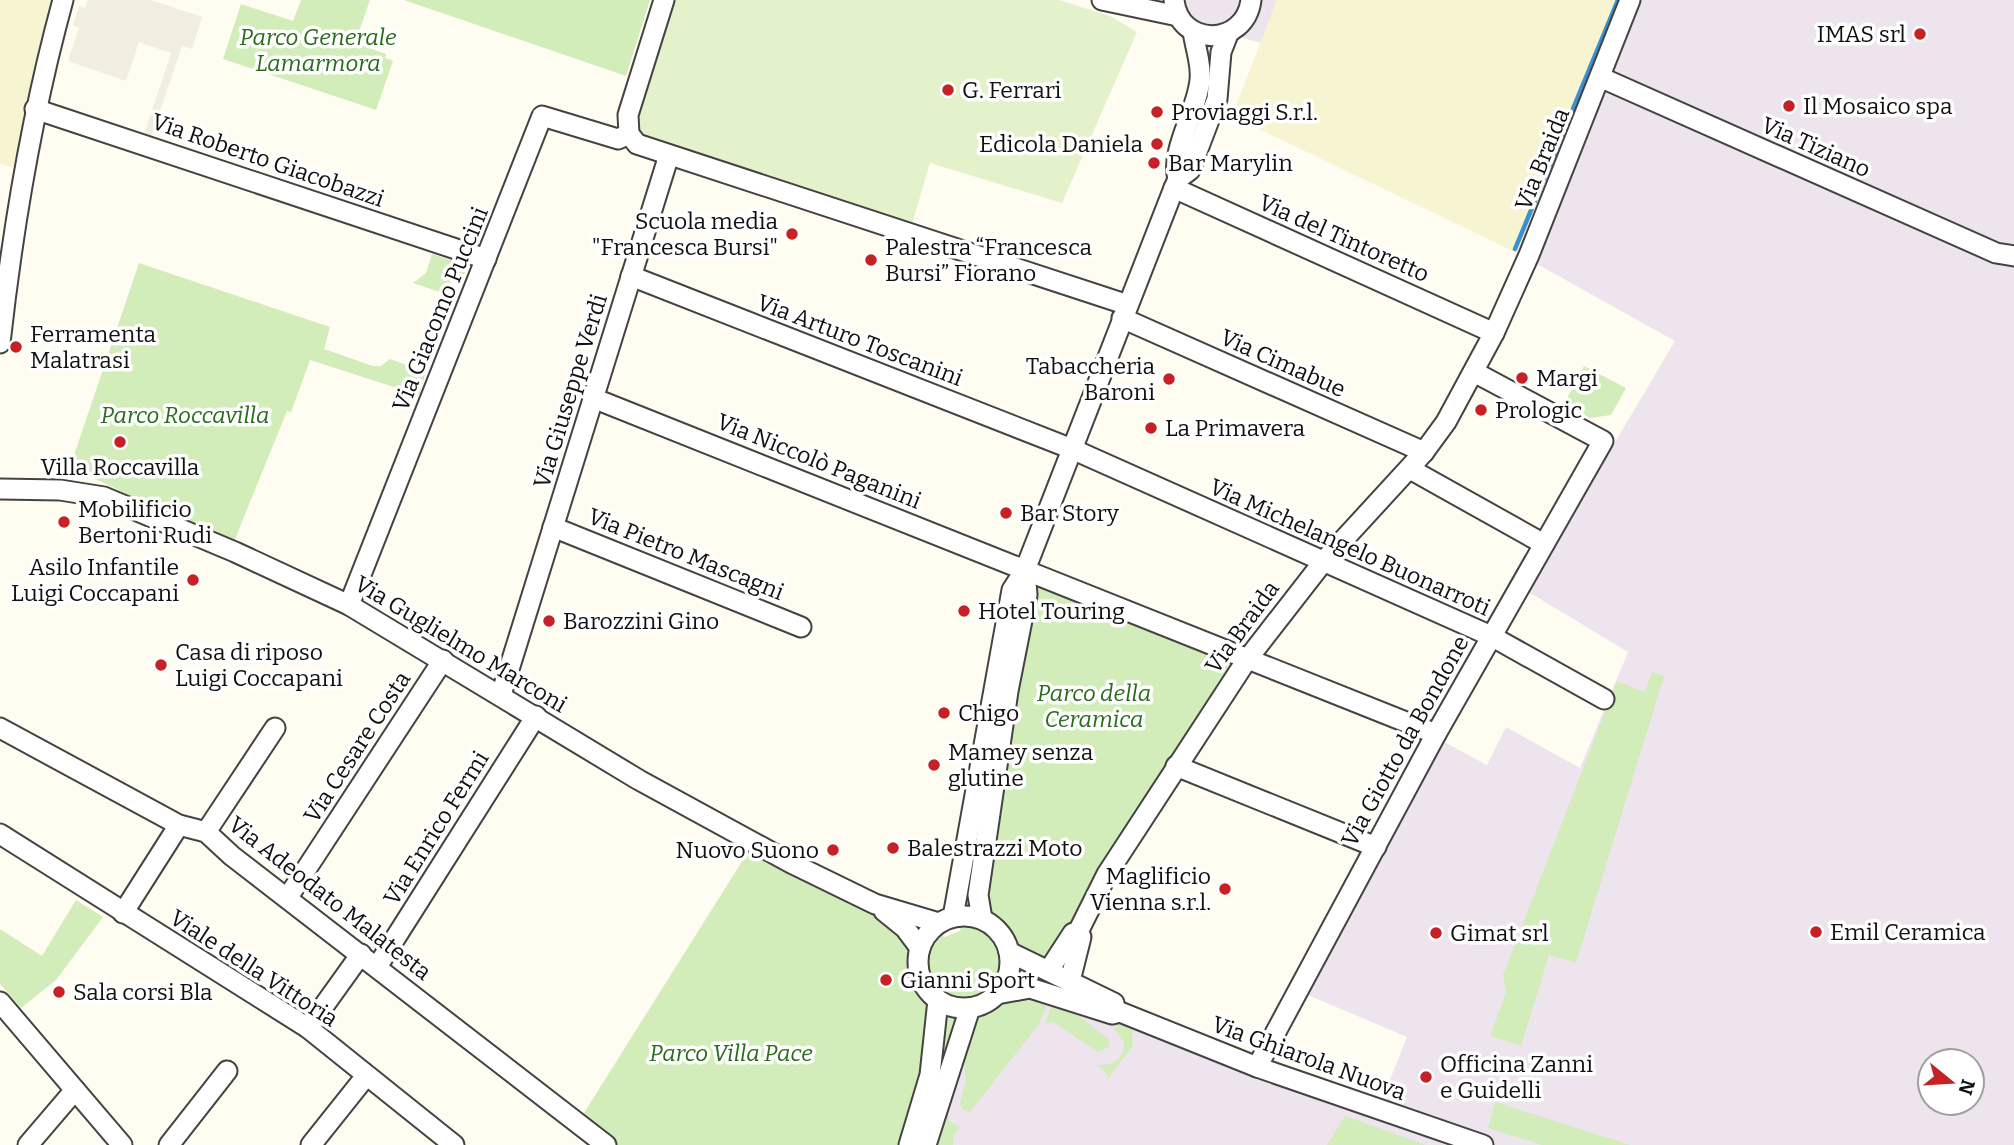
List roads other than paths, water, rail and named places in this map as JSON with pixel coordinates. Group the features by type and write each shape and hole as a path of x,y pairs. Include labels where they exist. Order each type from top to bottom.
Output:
{"street":[{"path":"0,342 7,225 63,0"},
{"path":"1102,0 1176,8 1193,32 1201,77 1196,106 1174,164 1176,183"},
{"path":"920,947 946,920 1012,590 1025,570 1176,183 1190,170 1217,99 1222,52 1228,34 1245,19 1251,0"},
{"name":"Via Braida","path":"1049,970 1073,933 1078,932 1107,873 1245,661 1323,562 1410,468 1446,422 1494,333 1602,78 1630,0"},
{"path":"663,2 628,115 629,134 637,144 669,155"},
{"path":"1193,32 1210,37 1228,34"},
{"name":"Via Tiziano","path":"1602,78 1996,253 2013,256"},
{"name":"Via Roberto Giacobazzi","path":"35,109 486,258"},
{"name":"Via Giacomo Puccini","path":"349,605 542,116 618,139 629,134"},
{"name":"Via Giuseppe Verdi","path":"501,695 669,155"},
{"name":"Via Cimabue","path":"669,155 1125,312 1424,452"},
{"name":"Via del Tintoretto","path":"1176,183 1494,333"},
{"name":"Via Arturo Toscanini","path":"631,275 1072,449"},
{"name":"Via Giotto da Bondone","path":"1257,1067 1490,636 1603,441 1474,372"},
{"name":"Via Niccolò Paganini","path":"593,398 1245,661 1436,734"},
{"name":"Via Michelangelo Buonarroti","path":"1072,449 1490,636 1604,699"},
{"path":"1410,468 1544,544"},
{"name":"Via Guglielmo Marconi","path":"0,489 60,490 104,497 233,551 349,605 713,821 875,904"},
{"name":"Via Pietro Mascagni","path":"553,527 801,627"},
{"path":"982,919 978,895 1008,691 1027,595 1025,570"},
{"name":"Via Cesare Costa","path":"288,897 443,660"},
{"name":"Via Enrico Fermi","path":"377,967 536,716"},
{"name":"Via Adeodato Malatesta","path":"0,728 179,825 206,832 232,856 606,1145"},
{"path":"206,832 275,728"},
{"path":"1176,766 1376,847"},
{"path":"123,913 179,825"},
{"name":"Viale della Vittoria","path":"0,834 309,1028 454,1145"},
{"path":"875,904 946,920 982,919 999,932 1009,951 1010,967 997,994 970,1008 959,1008 938,1000 920,977 920,947 905,928 875,904"},
{"name":"Via Braida","path":"1070,981 1082,937 1078,932"},
{"name":"Via Ghiarola Nuova","path":"1009,951 1116,1004 1120,1012"},
{"path":"309,1028 361,954"},
{"name":"Via Ghiarola Nuova","path":"997,994 1030,988 1112,1014 1120,1012 1257,1067 1483,1145"},
{"path":"909,1145 930,1075 938,1000"},
{"path":"0,1002 122,1145"},
{"path":"926,1145 970,1008"},
{"path":"169,1145 227,1071"},
{"path":"312,1145 366,1076"},
{"path":"28,1145 75,1090"}],"waterway":[{"path":"1515,249 1618,0"}],"place":[{"name":"IMAS srl","path":"1920,34"},
{"name":"G. Ferrari","path":"948,90"},
{"name":"Il Mosaico spa","path":"1789,106"},
{"name":"Proviaggi S.r.l.","path":"1157,112"},
{"name":"Edicola Daniela","path":"1157,144"},
{"name":"Bar Marylin","path":"1154,163"},
{"name":"Scuola media \"Francesca Bursi\"","path":"792,234"},
{"name":"Palestra “Francesca Bursi” Fiorano","path":"871,260"},
{"name":"Ferramenta Malatrasi","path":"16,347"},
{"name":"Margi","path":"1522,378"},
{"name":"Tabaccheria Baroni","path":"1169,379"},
{"name":"Prologic","path":"1481,410"},
{"name":"La Primavera","path":"1151,428"},
{"name":"Villa Roccavilla","path":"120,442"},
{"name":"Bar Story","path":"1006,513"},
{"name":"Mobilificio Bertoni Rudi","path":"64,522"},
{"name":"Asilo Infantile Luigi Coccapani","path":"193,580"},
{"name":"Hotel Touring","path":"964,611"},
{"name":"Barozzini Gino","path":"549,621"},
{"name":"Casa di riposo Luigi Coccapani","path":"161,665"},
{"name":"Chigo","path":"944,713"},
{"name":"Mamey senza glutine","path":"934,765"},
{"name":"Balestrazzi Moto","path":"893,848"},
{"name":"Nuovo Suono","path":"833,850"},
{"name":"Maglificio Vienna s.r.l.","path":"1225,889"},
{"name":"Emil Ceramica","path":"1816,932"},
{"name":"Gimat srl","path":"1436,933"},
{"name":"Gianni Sport","path":"886,980"},
{"name":"Sala corsi Bla","path":"59,992"},
{"name":"Officina Zanni e Guidelli","path":"1426,1077"}],"park label":[{"name":"Parco Generale Lamarmora","path":"318,50"},
{"name":"Parco Roccavilla","path":"185,415"},
{"name":"Parco della Ceramica","path":"1094,706"},
{"name":"Parco Villa Pace","path":"731,1053"}]}
